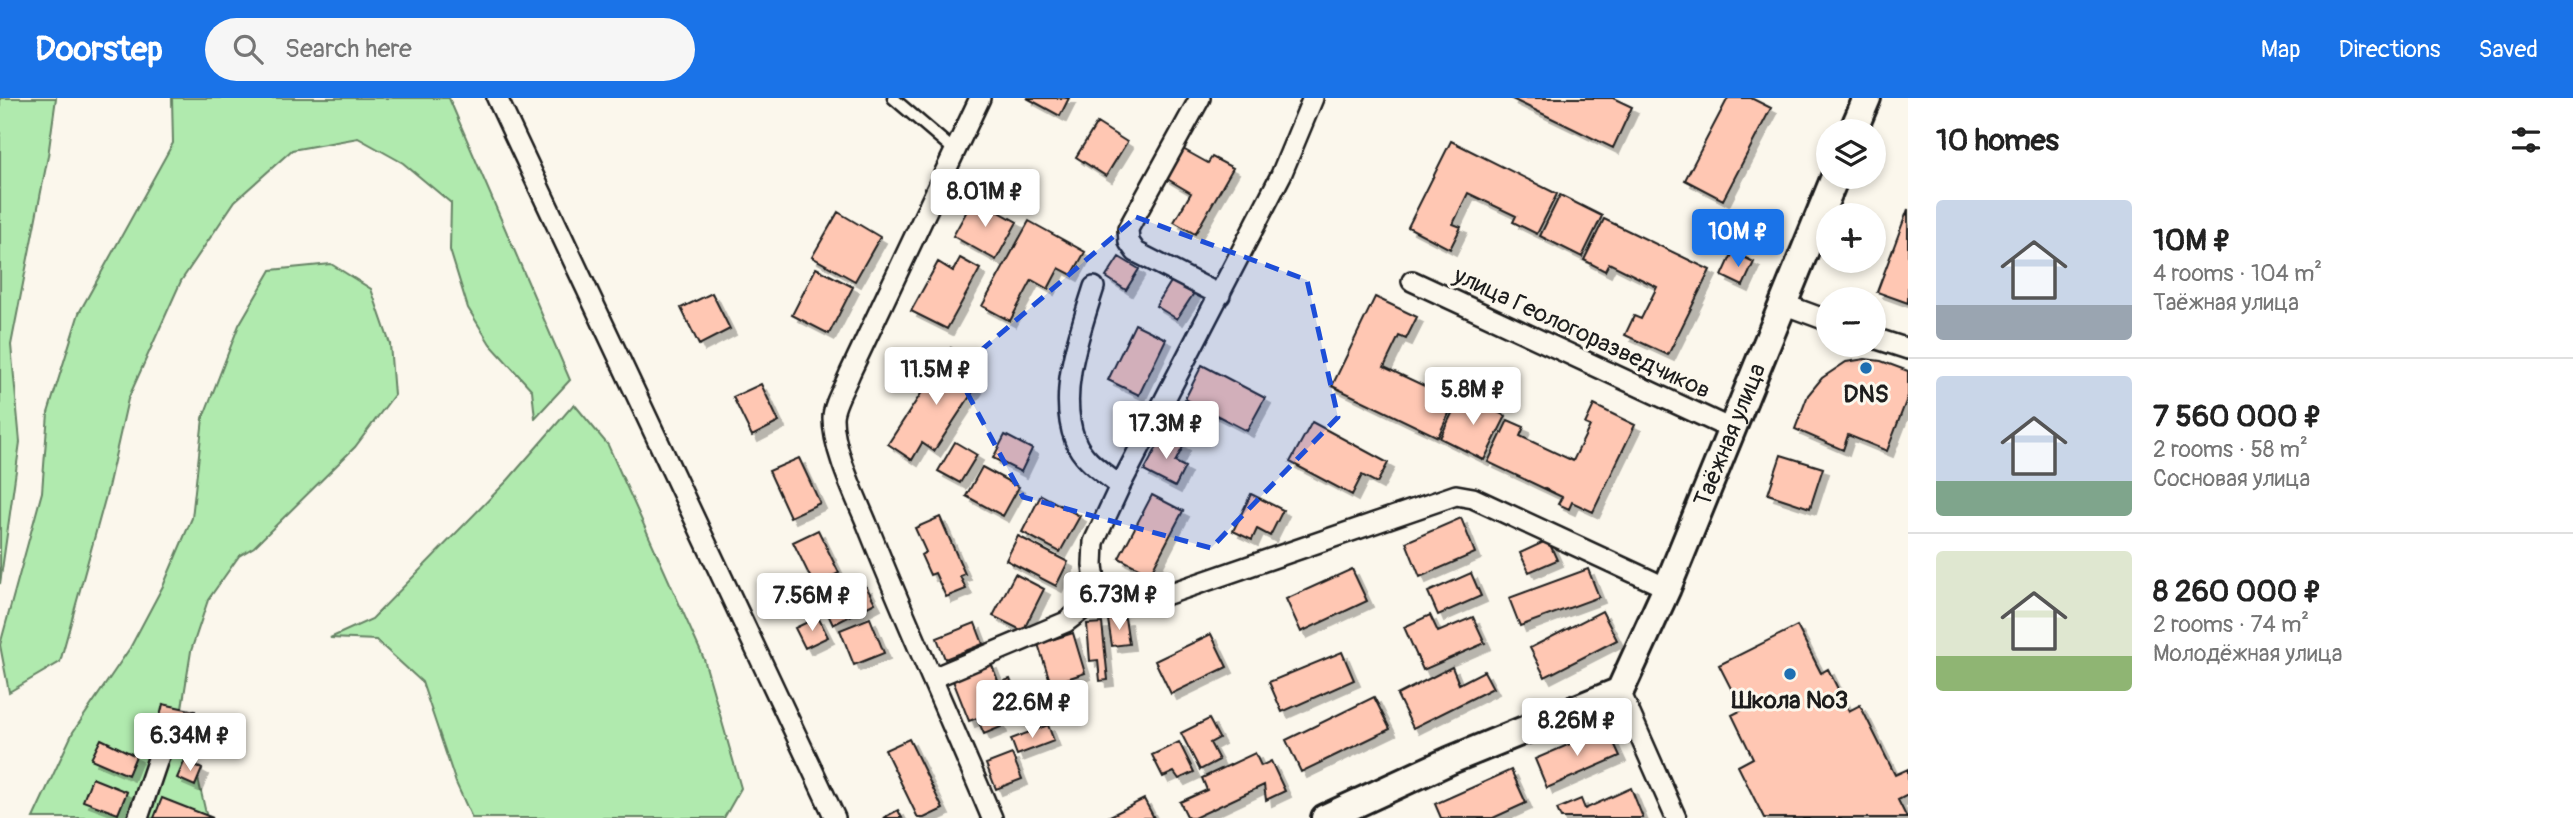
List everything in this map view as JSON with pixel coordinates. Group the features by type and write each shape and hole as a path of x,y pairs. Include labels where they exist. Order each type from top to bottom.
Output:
{"main road":[{"path":"1858,119 1866,98"},
{"name":"Таёжная улица","path":"1620,691 1667,588 1830,189"},
{"path":"1325,818 1451,760 1620,691"}],"street":[{"path":"497,98 835,818"},
{"path":"980,98 850,373 833,417 838,447 852,487 895,595 992,818"},
{"path":"1200,98 1128,229 1129,242 1136,252 1220,295"},
{"path":"1313,98 1281,175 1120,485 1094,542 1095,582 1104,593 1121,600 1142,603 1456,495 1474,498 1667,588"},
{"name":"улица Геологоразведчиков","path":"1412,281 1731,429"},
{"path":"1094,287 1075,351 1068,402 1075,440 1090,461 1120,485"},
{"path":"1783,304 1816,316"},
{"path":"1886,342 1908,349"},
{"path":"933,678 1066,622 1104,593"},
{"path":"1620,691 1676,818"},
{"path":"138,818 161,750"}],"lane":[{"path":"893,98 955,150"}],"highlighted area":[{"path":"1136,217 1307,280 1338,417 1211,548 1023,497 956,372"}],"green space":[{"path":"0,98 56,98 48,156 11,345 20,442 0,584"},
{"path":"172,98 449,98 570,380 535,418 532,390 490,344 468,308 450,250 451,203 403,163 358,138 292,150 235,201 181,281 128,399 107,492 60,662 9,692 0,645 42,492 48,413 79,313 173,143"},
{"path":"331,264 371,289 390,344 394,395 355,447 254,547 239,556 208,600 191,651 182,708 207,818 33,818 73,732 130,648 164,584 192,518 203,418 239,325 271,270"},
{"path":"574,404 608,445 704,659 741,788 724,818 472,818 456,783 422,682 376,640 330,638 372,619 508,480"}],"building":[{"path":"1027,98 1069,98 1060,116"},
{"path":"1510,98 1613,98 1632,107 1613,148"},
{"path":"1728,98 1751,98 1771,108 1723,200 1685,180"},
{"path":"1097,123 1127,142 1106,176 1076,157"},
{"path":"1451,141 1557,194 1537,234 1513,222 1516,216 1468,193 1453,224 1461,227 1450,249 1408,227"},
{"path":"1181,148 1208,163 1212,157 1233,168 1195,234 1174,222 1191,193 1164,177"},
{"path":"1560,195 1602,216 1582,257 1540,236"},
{"path":"974,198 1017,222 996,260 953,236"},
{"path":"1908,209 1908,303 1886,295 1886,287 1879,287"},
{"path":"838,212 880,237 855,281 812,257"},
{"path":"1604,219 1710,270 1668,355 1625,335 1634,316 1641,319 1657,287 1609,263 1605,271 1584,260"},
{"path":"1029,221 1085,252 1072,275 1059,268 1048,289 1032,280 1010,321 982,306"},
{"path":"1733,252 1754,262 1743,286 1722,276"},
{"path":"1119,257 1139,269 1126,290 1106,277"},
{"path":"960,258 980,269 947,329 911,311 938,262 953,271"},
{"path":"816,268 853,287 829,334 792,315"},
{"path":"1172,280 1194,293 1177,319 1156,306"},
{"path":"712,293 730,329 699,345 681,308"},
{"path":"1375,297 1417,317 1406,339 1399,336 1384,367 1435,391 1439,385 1458,394 1438,437 1332,386"},
{"path":"1135,324 1166,339 1139,395 1108,380"},
{"path":"951,348 975,364 964,379 976,387 934,451 922,443 912,460 888,444"},
{"path":"1865,359 1881,361 1908,371 1908,396 1887,451 1848,435 1843,450 1795,429 1808,395 1822,378 1846,362"},
{"path":"1202,365 1265,398 1247,431 1185,399"},
{"path":"761,384 779,422 752,436 733,397"},
{"path":"1461,395 1506,416 1484,460 1440,438"},
{"path":"1594,405 1635,425 1593,512 1572,502 1569,509 1558,504 1562,497 1488,462 1508,420 1524,427 1520,436 1573,461 1590,426 1585,424"},
{"path":"1312,422 1388,463 1377,483 1362,475 1352,495 1290,462"},
{"path":"1164,434 1184,445 1175,462 1185,467 1175,487 1144,471"},
{"path":"1005,435 1032,449 1021,472 993,458"},
{"path":"955,442 977,455 960,483 938,471"},
{"path":"1781,455 1823,468 1810,508 1768,494"},
{"path":"799,458 820,503 790,517 769,471"},
{"path":"982,467 1019,487 1003,516 966,496"},
{"path":"1251,494 1283,510 1270,536 1257,529 1252,540 1233,531"},
{"path":"1041,495 1080,516 1060,552 1022,532"},
{"path":"1152,495 1183,511 1150,574 1119,558"},
{"path":"940,517 965,574 960,576 966,589 946,597 935,573 930,575 921,555 926,552 915,528"},
{"path":"1461,518 1475,553 1420,577 1406,542"},
{"path":"818,530 839,573 814,585 793,542"},
{"path":"1018,536 1068,562 1056,586 1006,560"},
{"path":"1548,540 1557,560 1529,572 1520,553"},
{"path":"1352,569 1367,601 1301,632 1286,599"},
{"path":"1588,569 1599,597 1520,626 1509,598"},
{"path":"1471,573 1481,596 1438,615 1428,592"},
{"path":"1015,574 1044,589 1023,631 993,616"},
{"path":"866,586 875,603 833,625 825,608"},
{"path":"1602,611 1617,640 1545,677 1530,648"},
{"path":"1430,615 1438,632 1473,617 1485,643 1423,670 1404,627"},
{"path":"818,617 828,637 805,648 795,628"},
{"path":"870,618 884,653 854,665 840,630"},
{"path":"1125,618 1129,644 1112,646 1108,620"},
{"path":"975,623 983,644 945,659 937,638"},
{"path":"1102,623 1108,680 1100,681 1098,660 1090,661 1087,624"},
{"path":"1797,626 1821,673 1828,669 1849,711 1860,705 1895,775 1908,769 1908,795 1898,800 1907,818 1764,818 1738,766 1753,758 1732,715 1742,710 1719,665"},
{"path":"1073,633 1085,673 1051,684 1038,644"},
{"path":"1211,634 1227,667 1171,694 1155,661"},
{"path":"1342,652 1354,680 1282,712 1269,682"},
{"path":"991,663 999,683 1010,679 1020,703 996,713 1001,727 984,734 977,718 969,721 952,678"},
{"path":"1452,667 1459,684 1484,671 1493,688 1413,728 1397,695"},
{"path":"1374,697 1390,729 1301,772 1286,740"},
{"path":"163,704 195,711 188,740 156,733"},
{"path":"1209,719 1219,738 1210,743 1219,760 1200,770 1181,733"},
{"path":"1048,725 1054,741 1017,755 1011,739"},
{"path":"1607,728 1620,756 1547,788 1535,759"},
{"path":"101,739 136,756 128,775 91,759"},
{"path":"909,739 943,809 924,818 918,818 885,750"},
{"path":"1179,742 1194,772 1179,779 1174,772 1163,777 1152,755"},
{"path":"1255,753 1261,766 1271,761 1285,791 1266,800 1264,785 1194,818 1188,818 1180,802 1207,790 1202,778"},
{"path":"1012,754 1022,779 996,789 986,764"},
{"path":"185,760 202,769 195,786 177,778"},
{"path":"1511,770 1526,803 1493,818 1441,818 1435,804"},
{"path":"92,778 127,792 118,814 83,801"},
{"path":"1631,788 1643,818 1561,818 1557,809 1581,799 1585,809"},
{"path":"162,798 213,818 154,818"},
{"path":"1144,799 1154,818 1106,818"},
{"path":"898,810 902,818 883,818"}],"place":[{"name":"DNS","path":"1866,368"},
{"name":"Школа №3","path":"1790,674"}]}
